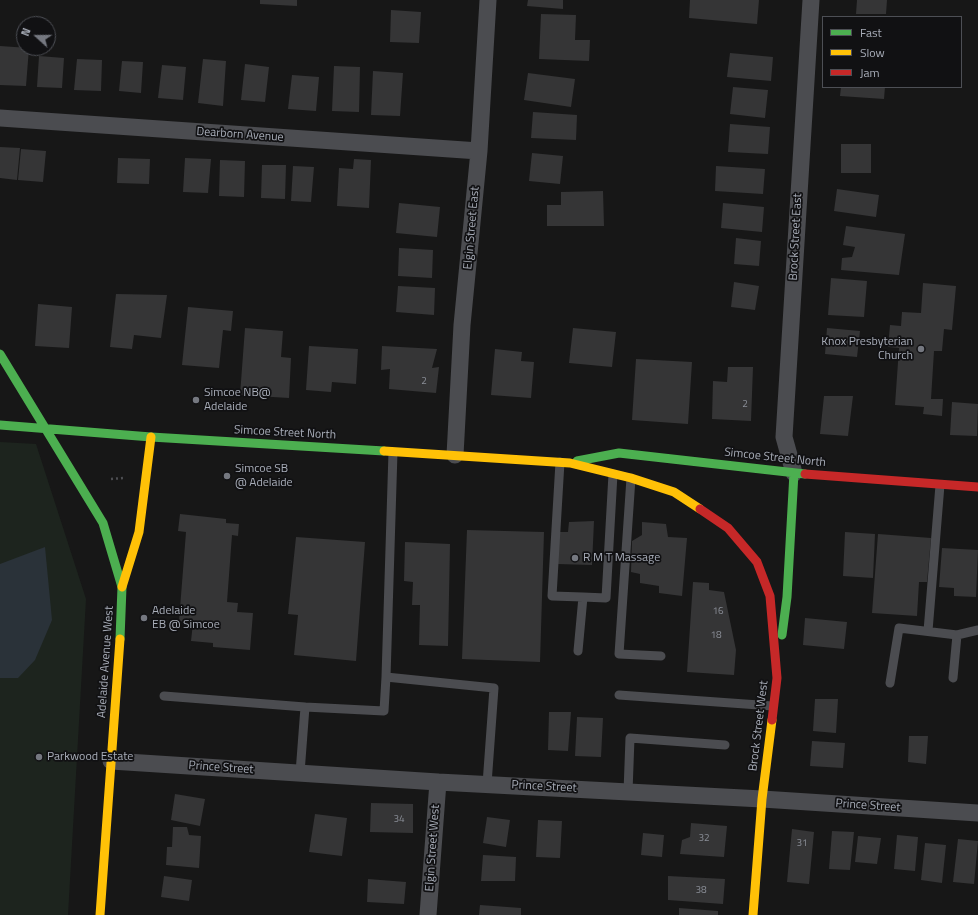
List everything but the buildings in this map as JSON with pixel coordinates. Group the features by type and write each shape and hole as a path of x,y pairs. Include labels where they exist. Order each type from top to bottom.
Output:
{"main road":[{"name":"Adelaide Avenue West","path":"0,354 102,523 122,587 120,656 100,915"},
{"name":"Simcoe Street North","path":"0,425 151,437 565,462 613,473 674,492 728,528"},
{"path":"122,587 140,532 151,437"},
{"name":"Simcoe Street North","path":"565,462 619,453 794,473 978,487"},
{"path":"777,678 787,598 794,473"},
{"name":"Brock Street West","path":"728,528 757,562 770,596 777,678 762,799 753,915"}],"street":[{"name":"Elgin Street East","path":"455,456 462,325 479,151 488,0"},
{"name":"Brock Street East","path":"794,473 784,437 810,0"},
{"name":"Dearborn Avenue","path":"0,118 479,151"},
{"name":"Prince Street","path":"111,761 438,782 978,812"},
{"name":"Elgin Street West","path":"428,915 438,782"}],"lane":[{"path":"164,696 305,707 384,711 393,452"},
{"path":"565,462 552,596 606,598 613,473"},
{"path":"631,478 619,654 661,656"},
{"path":"928,632 940,485"},
{"path":"578,651 583,597"},
{"path":"890,683 898,628 957,635 978,630"},
{"path":"953,678 957,635"},
{"path":"386,677 494,688 487,784"},
{"path":"619,694 774,706"},
{"path":"300,773 305,707"},
{"path":"628,792 630,738 725,745"}],"path":[{"path":"119,473 121,478"}],"shaded area":[{"name":"Parkwood Estate","path":"0,442 36,444 86,599 68,915 0,915"},
{"path":"45,547 52,620 35,660 18,678 0,678 0,564"}],"traffic: fast":[{"path":"0,354 103,523 122,587 120,639"},
{"path":"0,425 151,437 384,451"},
{"path":"577,461 619,453 805,474"},
{"path":"782,635 787,597 794,473"}],"traffic: slow":[{"path":"122,587 139,532 151,437"},
{"path":"384,451 570,463 631,478 674,492 700,509"},
{"path":"100,915 120,639"},
{"path":"753,915 762,799 772,720"}],"traffic: jam":[{"path":"805,474 978,487"},
{"path":"700,509 728,528 757,562 770,596 777,678 772,720"}],"place":[{"name":"Knox Presbyterian Church","path":"921,349"},
{"name":"Simcoe NB@ Adelaide","path":"196,400"},
{"name":"Simcoe SB @ Adelaide","path":"227,476"},
{"name":"R M T Massage","path":"575,558"},
{"name":"Adelaide EB @ Simcoe","path":"144,618"},
{"name":"Parkwood Estate","path":"39,757"}]}
